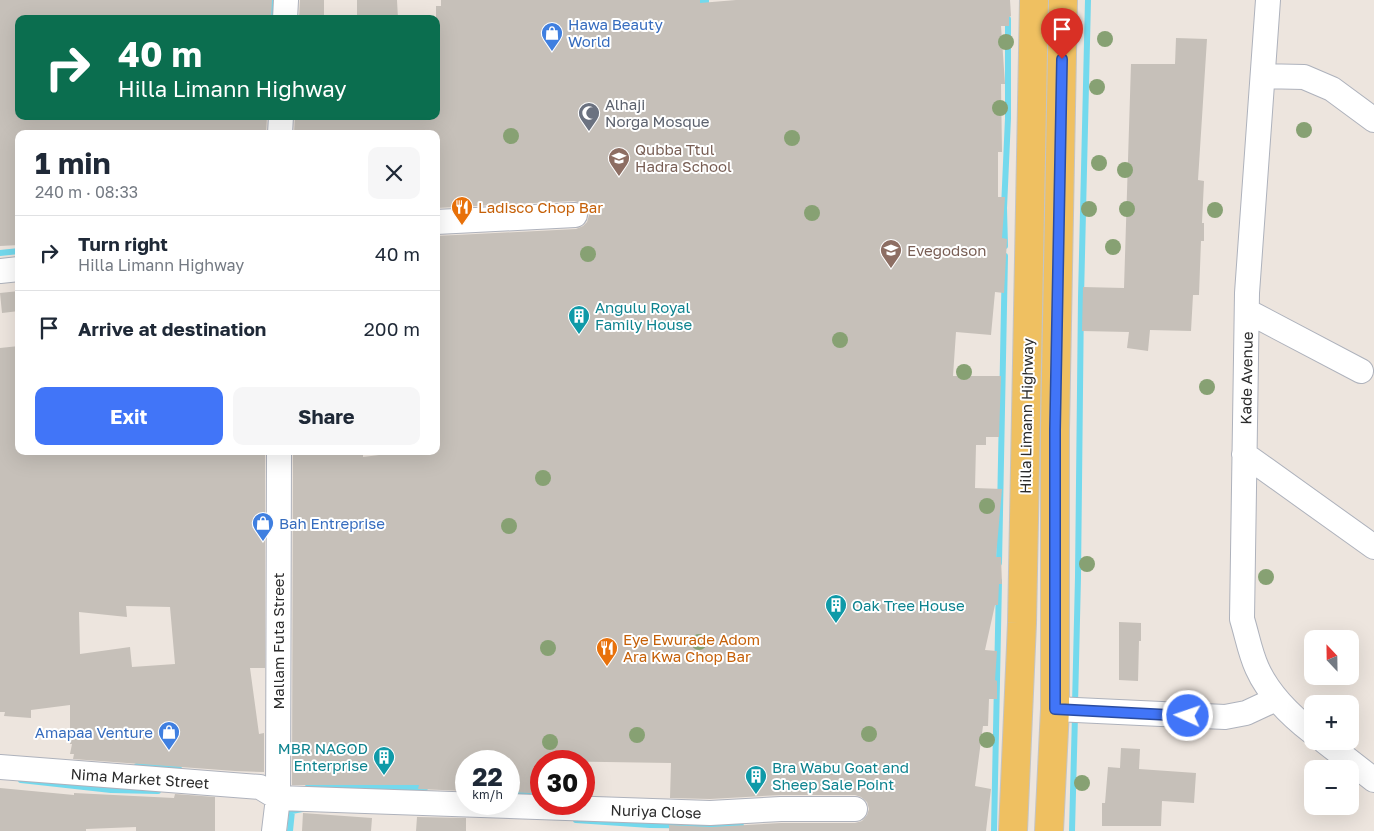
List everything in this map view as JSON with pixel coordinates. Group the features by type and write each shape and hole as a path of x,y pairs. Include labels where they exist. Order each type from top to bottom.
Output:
{"main road":[{"name":"Hilla Limann Highway","path":"1013,831 1022,623 1034,0"},
{"name":"Hilla Limann Highway","path":"1049,831 1055,709 1055,430 1063,0"}],"street":[{"path":"285,15 286,0"},
{"name":"Kade Avenue","path":"1268,0 1247,311 1242,619 1257,668 1276,699 1304,726"},
{"path":"1263,76 1304,77 1332,89 1374,120"},
{"path":"440,222 575,215"},
{"path":"0,271 15,269"},
{"path":"1247,311 1361,371"},
{"path":"1244,454 1374,547"},
{"name":"Mallam Futa Street","path":"274,831 278,798 279,455"},
{"path":"1055,709 1225,718 1246,713 1276,699"},
{"path":"1336,750 1374,780"},
{"name":"Nima Market Street","path":"0,767 260,787 278,798"},
{"name":"Nuriya Close","path":"278,798 710,813 781,809 855,809"}],"building":[{"path":"0,0 272,0 271,15 15,15 15,120 267,120 266,130 15,130 15,245 0,246"},
{"path":"300,0 324,0 324,15 299,15"},
{"path":"357,0 397,0 398,15 357,15"},
{"path":"441,0 700,0 700,3 736,0 1010,0 1011,16 1009,17 1009,26 1001,26 1005,84 1001,84 1002,152 998,152 998,197 1005,197 1002,238 1007,239 1004,293 995,292 991,335 956,332 953,376 1001,376 999,437 986,437 986,445 976,445 975,488 1002,489 996,557 1001,557 1002,584 999,584 998,605 995,605 985,650 997,651 995,680 997,681 997,699 989,699 988,726 983,726 975,786 991,789 986,831 669,831 669,825 711,827 781,823 855,823 862,821 869,809 867,802 855,795 781,795 710,799 670,798 671,763 595,762 595,750 530,750 530,793 520,792 520,750 455,750 455,791 418,789 419,785 292,785 293,455 363,455 363,457 379,455 440,455 440,236 576,229 587,222 589,215 586,207 574,201 440,208 440,130 294,130 295,120 440,120 440,15 436,15 436,6 441,6"},
{"path":"1176,38 1207,39 1198,180 1204,181 1202,223 1204,223 1204,241 1201,241 1199,295 1193,295 1191,331 1150,330 1148,351 1127,348 1129,332 1082,331 1083,287 1124,288 1131,64 1175,64"},
{"path":"15,291 15,311 2,313 0,293"},
{"path":"15,346 15,455 265,455 265,668 250,668 259,734 264,733 264,772 73,759 74,754 70,754 72,744 70,744 70,705 31,710 31,718 4,716 5,712 0,712 0,348","holes":["126,606 170,607 175,664 132,667 130,647 80,654 79,612 127,617"]},
{"path":"1119,622 1141,623 1138,681 1119,680"},
{"path":"1121,748 1140,749 1139,769 1196,773 1194,803 1162,801 1161,826 1102,826 1102,803 1105,803 1108,767 1120,768"},
{"path":"0,788 74,795 74,793 174,798 175,794 215,797 215,831 136,831 136,827 86,829 86,831 0,831"},
{"path":"303,813 372,818 371,831 302,831"},
{"path":"417,817 466,818 466,831 416,831"}],"waterway":[{"path":"273,0 273,15"},
{"path":"693,2 706,2 706,0"},
{"path":"1075,705 1081,297 1088,0"},
{"path":"1005,246 1004,208 1008,118 1008,19"},
{"path":"0,253 15,251"},
{"path":"999,563 1005,256"},
{"path":"994,831 999,581"},
{"path":"1072,831 1075,715"},
{"path":"137,766 179,766"},
{"path":"21,780 111,790 158,791"},
{"path":"308,787 425,788"},
{"path":"520,794 530,795"},
{"path":"290,831 292,811 302,809"},
{"path":"576,820 650,825 741,826"}],"place":[{"name":"Hawa Beauty World","path":"552,52"},
{"name":"Alhaji Norga Mosque","path":"589,132"},
{"name":"Qubba Ttul Hadra School","path":"619,177"},
{"name":"Ladisco Chop Bar","path":"462,226"},
{"name":"Evegodson","path":"891,269"},
{"name":"Angulu Royal Family House","path":"579,335"},
{"name":"Bah Entreprise","path":"263,542"},
{"name":"Oak Tree House","path":"836,624"},
{"name":"Eye Ewurade Adom Ara Kwa Chop Bar","path":"607,667"},
{"name":"Amapaa Venture","path":"169,751"},
{"name":"MBR NAGOD Enterprise","path":"384,776"},
{"name":"Bra Wabu Goat and Sheep Sale Point","path":"756,795"}],"route":[{"path":"1062,59 1055,430 1055,709 1188,716"}]}
